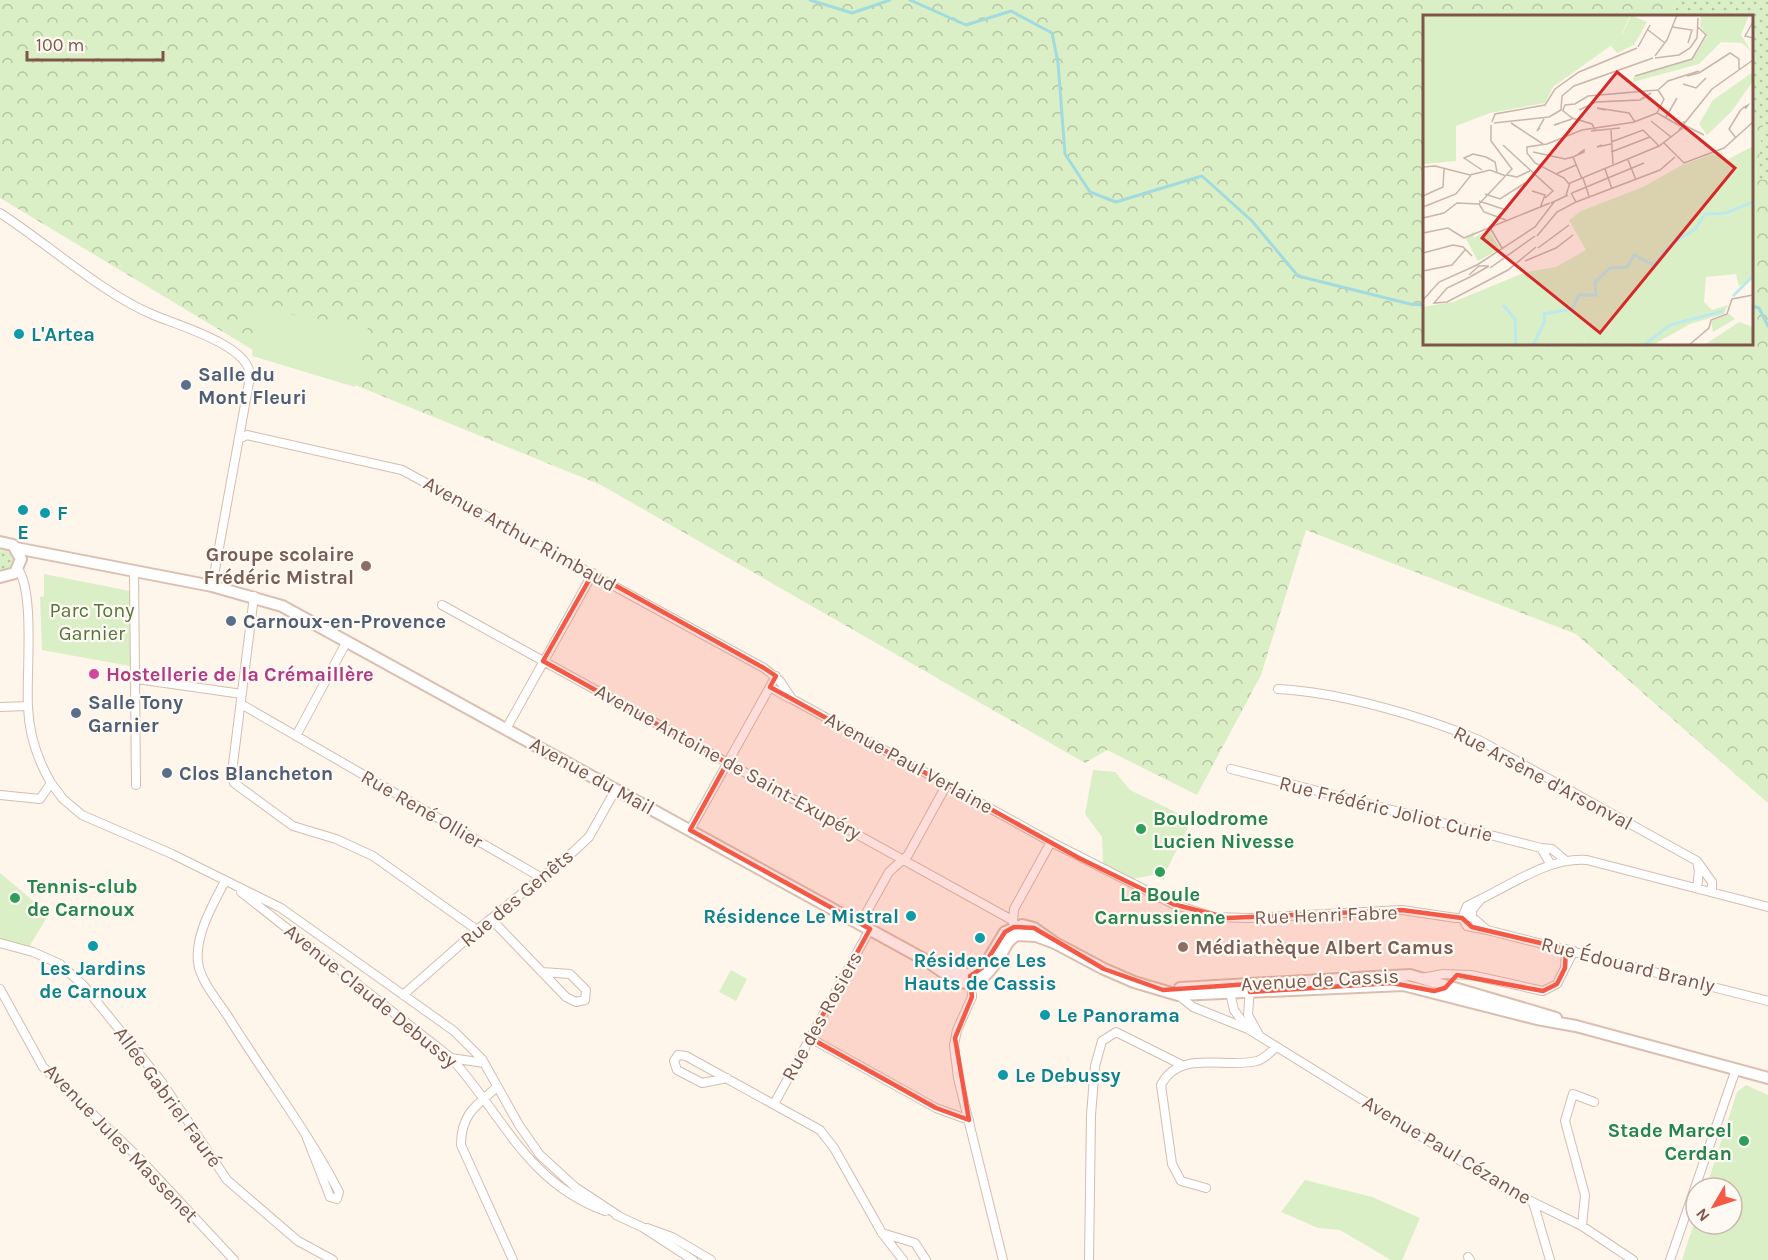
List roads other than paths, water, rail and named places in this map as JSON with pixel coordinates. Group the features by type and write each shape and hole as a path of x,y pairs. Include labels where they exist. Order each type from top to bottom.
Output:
{"main road":[{"name":"Avenue du Mail","path":"0,542 44,554 134,570 254,596 302,617 927,961 960,982 970,979"},
{"path":"12,572 16,548"},
{"path":"12,572 44,554"},
{"name":"Avenue de Cassis","path":"1015,927 1022,925 1034,928 1055,943 1114,974 1178,995 1399,975 1448,985 1538,1011 1576,1026"},
{"path":"970,979 980,981 989,973 1010,940 1015,927"},
{"name":"Avenue de Cassis","path":"1250,988 1404,985 1537,1019 1576,1026 1768,1078"},
{"name":"Avenue de Cassis","path":"1163,990 1230,990"}],"street":[{"path":"0,213 141,310 220,343 240,355 250,369 212,586"},
{"path":"239,439 247,435 241,428"},
{"name":"Avenue Arthur Rimbaud","path":"247,435 402,470 593,573 776,676"},
{"path":"134,570 137,678 136,785"},
{"name":"Avenue Claude Debussy","path":"12,572 26,592 28,706 33,740 51,783 63,799 82,815 281,908 454,1030 484,1064 530,1142 576,1187 619,1216"},
{"path":"506,729 593,573"},
{"path":"254,596 232,778 237,787 293,826 336,839 373,856 477,930"},
{"name":"Avenue Antoine de Saint-Exupéry","path":"442,605 893,852 901,861 1015,927"},
{"path":"296,736 347,641"},
{"path":"690,830 776,676"},
{"name":"Avenue Paul Verlaine","path":"776,676 792,699 1051,842 1157,896"},
{"path":"137,678 242,694"},
{"path":"770,687 792,699"},
{"name":"Rue Arsène d'Arsonval","path":"1278,689 1305,690 1452,728 1479,740 1697,861"},
{"name":"Rue René Ollier","path":"241,704 542,878"},
{"path":"0,707 28,706"},
{"name":"Rue Frédéric Joliot Curie","path":"1231,770 1552,849 1565,860"},
{"path":"0,795 40,799 51,783"},
{"name":"Rue des Rosiers","path":"774,1104 810,1038 865,927 889,872 909,853 946,784"},
{"name":"Rue des Genêts","path":"403,995 589,837 616,789"},
{"path":"1015,927 1014,909 1051,842"},
{"path":"1462,918 1467,906 1551,866 1541,848"},
{"name":"Rue Frédéric Joliot Curie","path":"1551,866 1565,860 1587,860 1768,907"},
{"path":"901,861 905,871"},
{"path":"1697,861 1699,871 1697,888"},
{"path":"1697,861 1712,882 1712,892"},
{"path":"225,880 210,910 198,948 199,969 322,1160 339,1192 337,1199 330,1197 307,1138"},
{"name":"Avenue Claude Debussy","path":"225,880 451,1058 524,1156 547,1178 585,1204 642,1227 693,1260"},
{"name":"Rue Henri Fabre","path":"1157,896 1195,913 1227,918 1402,910 1462,918 1472,917"},
{"path":"1472,917 1472,910 1481,899"},
{"name":"Avenue Claude Debussy","path":"277,920 273,912 281,908"},
{"name":"Rue Édouard Branly","path":"1472,917 1487,930"},
{"name":"Rue Édouard Branly","path":"1462,918 1467,926 1768,1001"},
{"path":"491,919 542,972 571,1001 585,1000 586,990 570,974 542,972"},
{"name":"Allée Gabriel Fauré","path":"0,943 33,952 60,964 84,986 161,1081 227,1180 298,1241 333,1260"},
{"path":"1422,978 1457,974 1543,991 1557,984 1570,950"},
{"path":"1434,991 1448,985 1457,974"},
{"path":"970,979 972,997 957,1030 954,1045 969,1120 1003,1260"},
{"name":"Avenue Paul Cézanne","path":"1250,988 1248,1014 1262,1038"},
{"name":"Avenue Jules Massenet","path":"0,989 43,1067 138,1157 234,1260"},
{"name":"Avenue Paul Cézanne","path":"1230,990 1234,1010 1248,1029"},
{"name":"Avenue Paul Cézanne","path":"1178,995 1193,1007 1248,1029 1506,1189 1582,1226 1633,1260"},
{"path":"1089,1260 1091,1115 1097,1052 1102,1041 1116,1032 1180,1064 1257,1061 1276,1047"},
{"path":"810,1038 936,1107 969,1120"},
{"path":"727,1078 702,1083 677,1070 674,1061 682,1054 727,1078 820,1130 882,1233 903,1260"},
{"path":"451,1058 484,1064"},
{"path":"1180,1064 1169,1071 1161,1085 1172,1164 1181,1181 1206,1188"},
{"path":"1670,1260 1736,1069"},
{"path":"497,1087 467,1115 461,1127 461,1145 513,1260"},
{"path":"1582,1226 1585,1195 1565,1121 1573,1094 1594,1102"},
{"path":"1533,1202 1550,1260"},
{"name":"Avenue Claude Debussy","path":"642,1227 659,1230 711,1260"},
{"path":"882,1233 915,1243 926,1260"}],"waterway":[{"path":"810,0 852,13 890,0"},
{"path":"910,0 966,25 1011,11 1052,33 1058,63 1065,154 1090,192 1116,202 1202,176 1252,221 1298,276 1410,304 1423,305"},
{"path":"1753,306 1759,308 1768,326"}],"place":[{"name":"L'Artea","path":"19,334"},
{"name":"Salle du Mont Fleuri","path":"186,385"},
{"name":"E","path":"23,510"},
{"name":"F","path":"45,513"},
{"name":"Groupe scolaire Frédéric Mistral","path":"366,566"},
{"name":"Carnoux-en-Provence","path":"231,621"},
{"name":"Hostellerie de la Crémaillère","path":"94,674"},
{"name":"Salle Tony Garnier","path":"76,713"},
{"name":"Clos Blancheton","path":"167,773"},
{"name":"Boulodrome Lucien Nivesse","path":"1141,829"},
{"name":"La Boule Carnussienne","path":"1160,872"},
{"name":"Tennis-club de Carnoux","path":"15,898"},
{"name":"Résidence Le Mistral","path":"911,916"},
{"name":"Résidence Les Hauts de Cassis","path":"980,938"},
{"name":"Les Jardins de Carnoux","path":"93,946"},
{"name":"Médiathèque Albert Camus","path":"1183,947"},
{"name":"Le Panorama","path":"1045,1015"},
{"name":"Le Debussy","path":"1003,1075"},
{"name":"Stade Marcel Cerdan","path":"1744,1141"}],"park label":[{"name":"Parc Tony Garnier","path":"92,622"}]}
